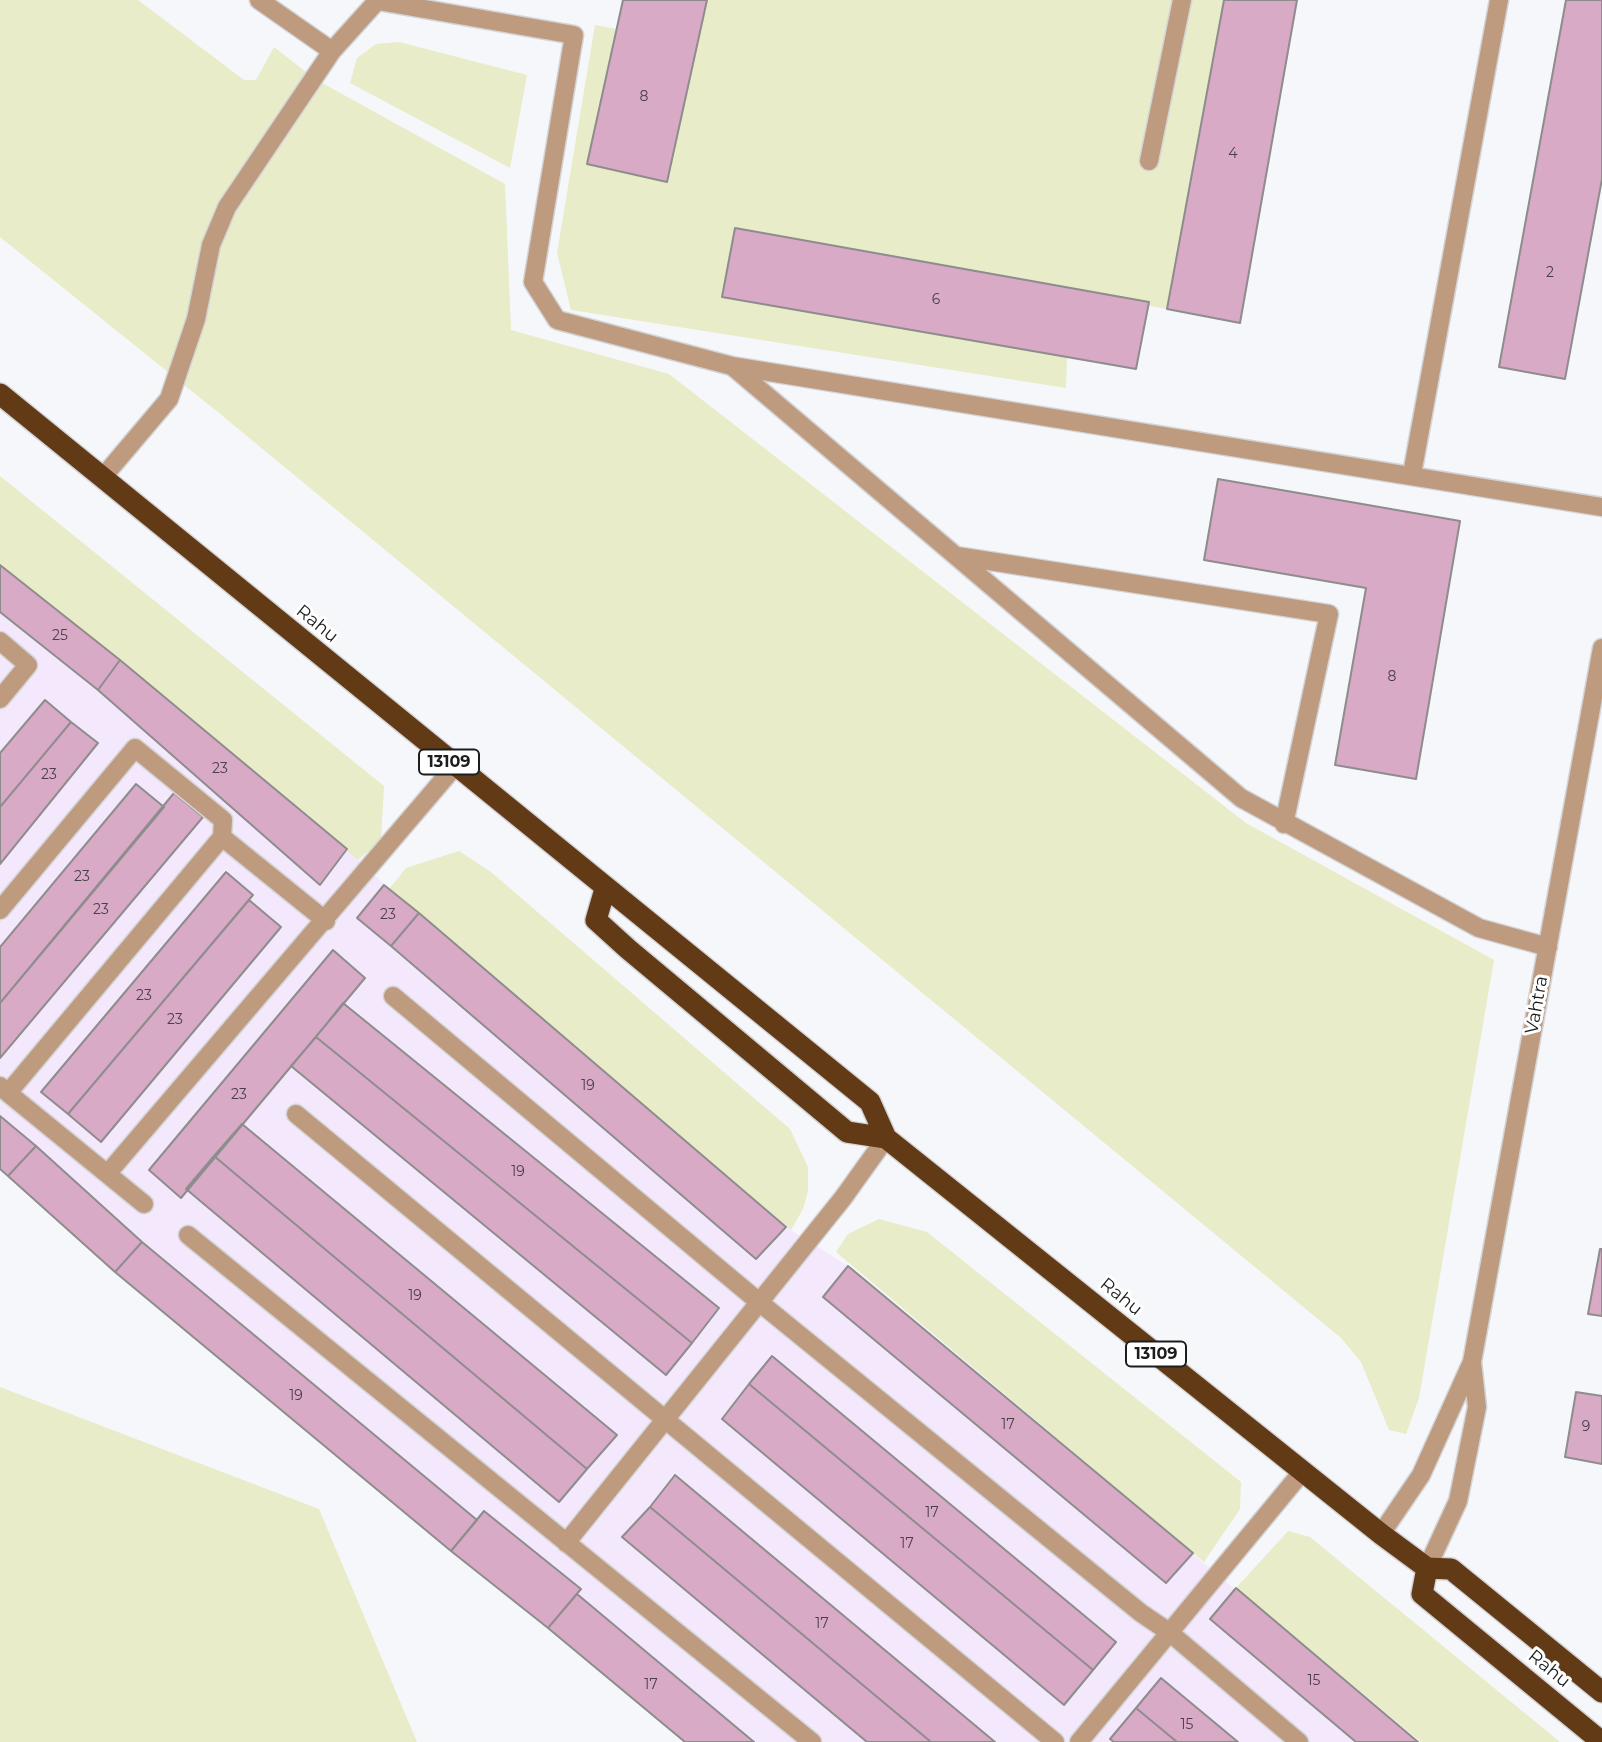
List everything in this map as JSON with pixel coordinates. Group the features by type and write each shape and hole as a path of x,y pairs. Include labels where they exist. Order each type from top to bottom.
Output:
{"highway":[{"name":"Rahu","path":"0,394 870,1102 886,1138 1381,1534 1427,1568 1451,1569 1602,1692"},
{"path":"605,889 596,920 628,949 847,1132 886,1138"},
{"name":"Rahu","path":"1427,1568 1422,1594 1602,1742"}],"street":[{"path":"259,0 332,51"},
{"path":"1149,162 1182,0"},
{"path":"1412,474 1499,0"},
{"path":"103,477 169,399 197,319 211,245 227,207 332,51 378,1 574,35 533,282 557,320 732,366 1412,474 1602,507"},
{"path":"732,366 1241,798 1284,824 1479,928 1548,947"},
{"path":"956,556 1329,614 1284,824"},
{"path":"0,641 28,665 0,699"},
{"name":"Vahtra","path":"1381,1534 1421,1475 1472,1362 1602,648"},
{"path":"0,910 135,748 223,820 222,837 4,1090 144,1204"},
{"path":"108,1173 326,921 455,766"},
{"path":"222,837 326,921"},
{"path":"393,996 759,1302 1120,1596 1169,1632 1299,1742"},
{"path":"296,1114 1055,1742"},
{"path":"566,1543 843,1198 886,1138"},
{"path":"188,1235 812,1742"},
{"name":"Vahtra","path":"1427,1568 1458,1501 1478,1407 1472,1362"},
{"path":"1079,1742 1302,1472"}],"shaded area":[{"path":"0,568 347,849 385,885 786,1227 848,1266 1418,1742 685,1742 0,1169"}],"green space":[{"path":"0,0 138,0 244,80 256,80 274,47 315,79 505,184 511,330 669,374 1246,823 1494,960 1419,1398 1406,1434 1389,1430 1361,1362 1341,1338 219,413 0,237"},
{"path":"707,0 1227,0 1167,309 736,228 723,297 1067,357 1066,388 571,310 557,253 595,25 616,29 587,164 667,182"},
{"path":"399,42 527,75 510,168 350,83 357,58 376,44"},
{"path":"0,476 384,786 381,840 358,860 0,564"},
{"path":"459,851 491,872 790,1129 808,1167 808,1191 803,1209 791,1230 389,889 406,868"},
{"path":"879,1219 927,1232 1241,1482 1240,1509 1204,1562 836,1252 848,1234"},
{"path":"0,1387 319,1509 417,1742 0,1742"},
{"path":"1288,1531 1310,1537 1560,1742 1421,1742 1236,1588"}],"building":[{"path":"623,0 707,0 667,182 587,164"},
{"path":"1224,0 1297,0 1240,323 1167,309"},
{"path":"1566,0 1602,0 1602,179 1565,379 1499,367"},
{"path":"735,228 1149,302 1136,369 722,297"},
{"path":"1218,479 1460,521 1416,779 1335,765 1366,588 1204,560"},
{"path":"0,565 120,660 98,690 0,612"},
{"path":"120,660 347,849 320,885 98,690"},
{"path":"45,700 71,722 0,807 0,753"},
{"path":"71,722 98,743 0,864 0,807"},
{"path":"136,784 164,807 0,1003 0,947"},
{"path":"174,793 203,817 0,1058 0,1003"},
{"path":"226,872 253,895 68,1114 41,1092"},
{"path":"384,885 419,913 391,946 357,918"},
{"path":"249,900 281,927 101,1142 68,1114"},
{"path":"419,913 786,1227 756,1259 391,946"},
{"path":"333,950 365,978 181,1198 149,1170"},
{"path":"343,1003 719,1308 692,1343 316,1037"},
{"path":"316,1037 692,1343 666,1375 291,1066"},
{"path":"0,1116 36,1146 8,1176 0,1169"},
{"path":"242,1124 617,1435 587,1469 214,1156"},
{"path":"36,1146 142,1242 115,1272 8,1176"},
{"path":"214,1156 587,1469 559,1502 186,1189"},
{"path":"142,1242 477,1520 451,1551 115,1272"},
{"path":"1602,1249 1602,1316 1588,1314"},
{"path":"848,1266 1193,1553 1166,1583 823,1297"},
{"path":"772,1356 1116,1642 1093,1670 749,1384"},
{"path":"749,1384 1093,1670 1064,1705 722,1419"},
{"path":"1576,1392 1602,1396 1602,1464 1565,1457"},
{"path":"675,1475 995,1742 931,1742 650,1507"},
{"path":"650,1507 931,1742 867,1742 622,1537"},
{"path":"484,1511 581,1589 548,1628 451,1551"},
{"path":"1236,1588 1418,1742 1356,1742 1210,1619"},
{"path":"577,1594 754,1742 685,1742 548,1628"},
{"path":"1161,1678 1238,1742 1177,1742 1136,1708"},
{"path":"1136,1708 1177,1742 1114,1742 1110,1739"}]}
